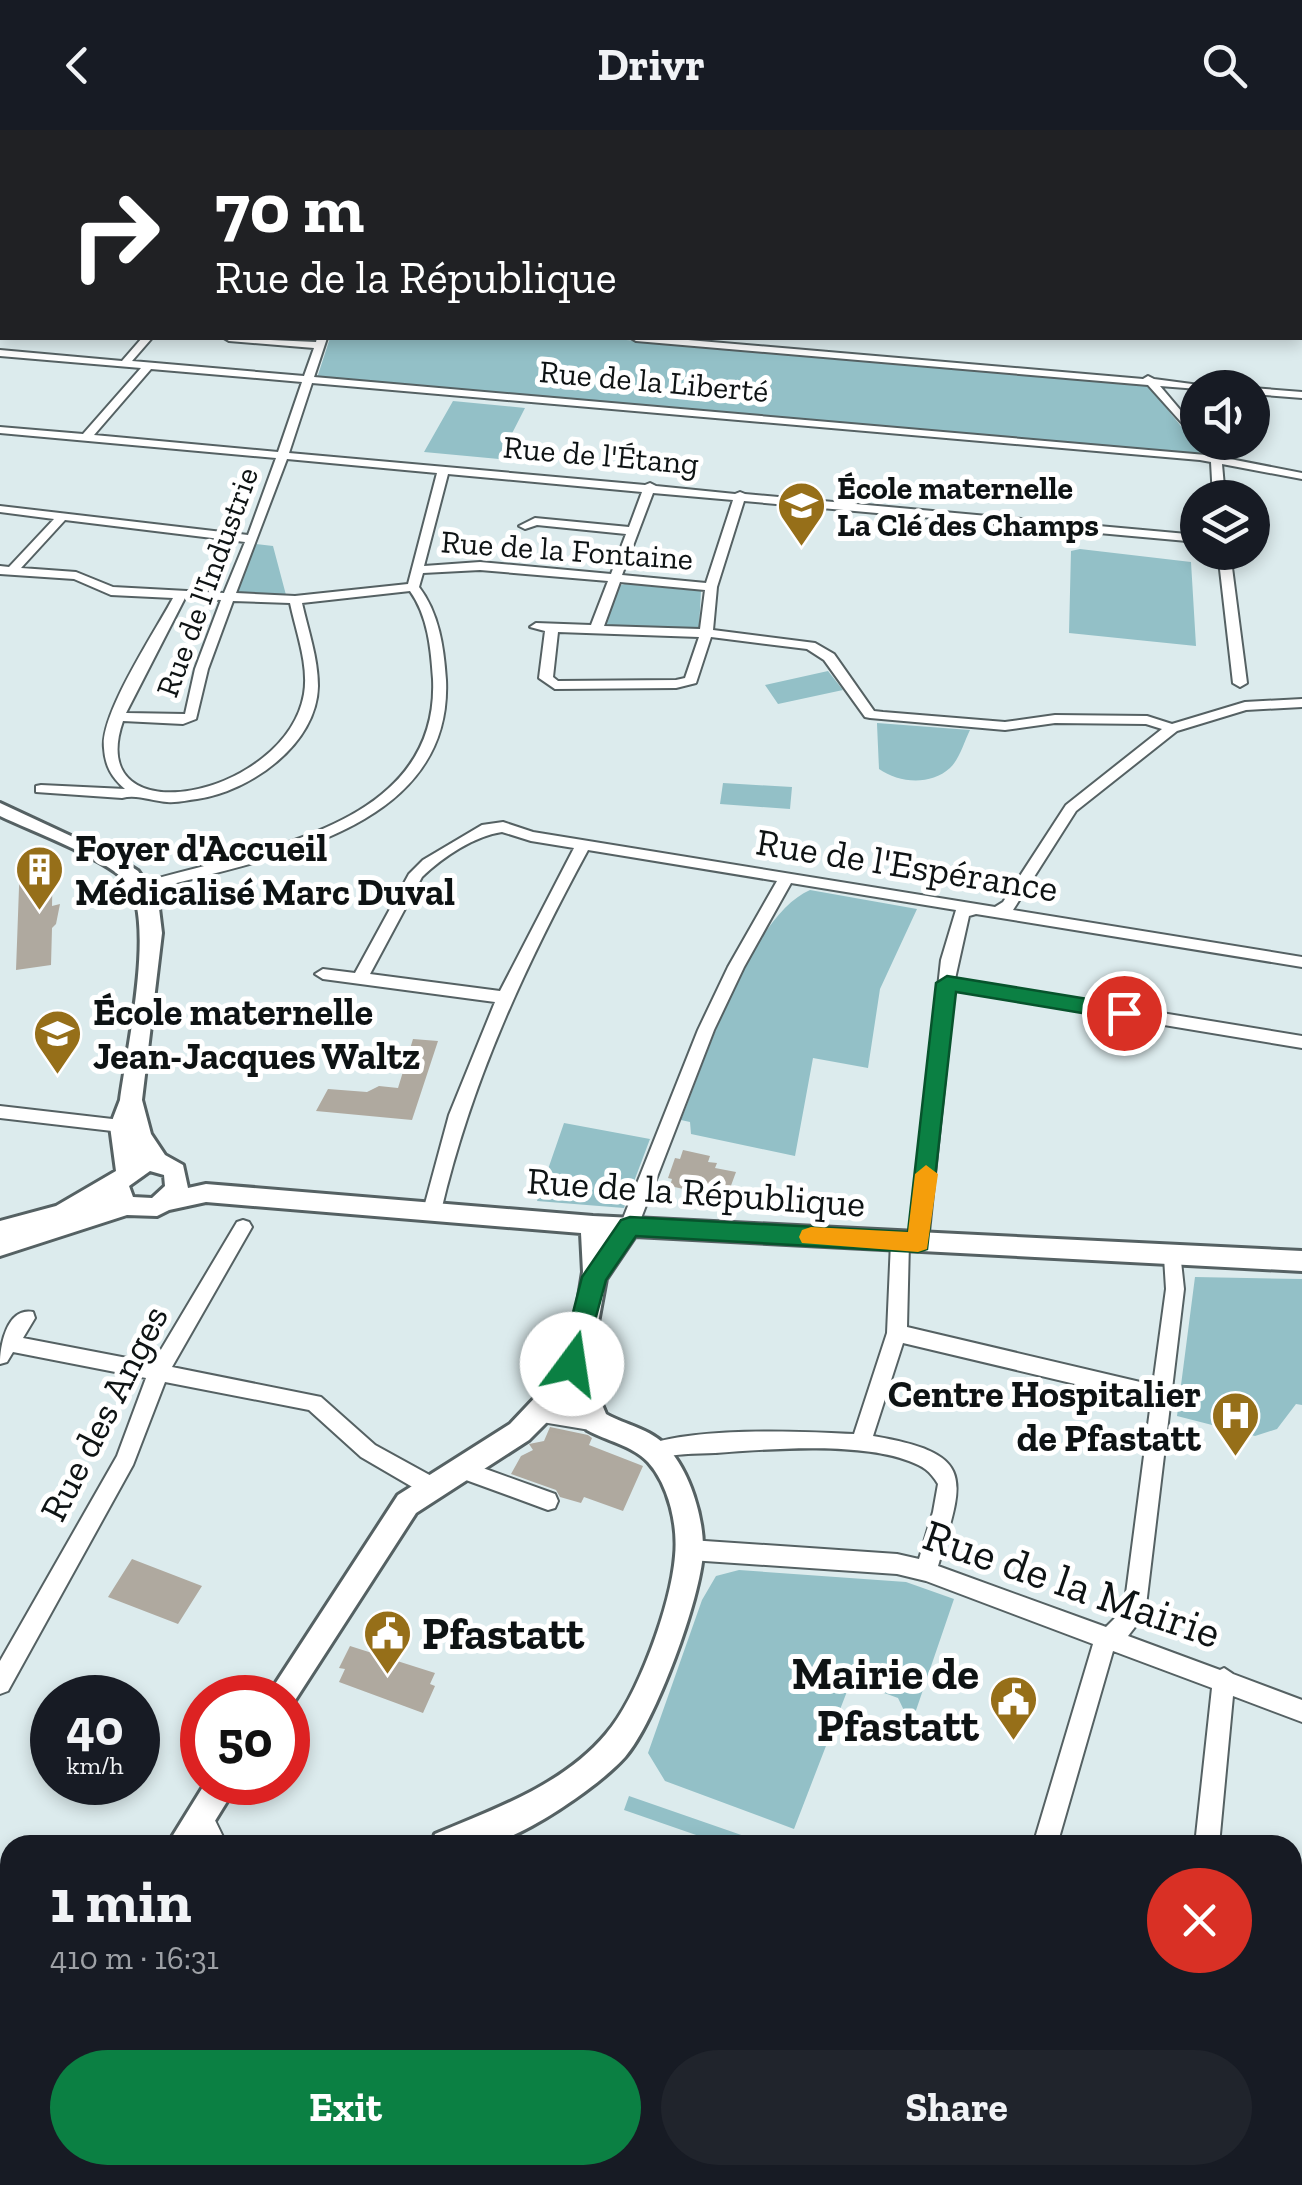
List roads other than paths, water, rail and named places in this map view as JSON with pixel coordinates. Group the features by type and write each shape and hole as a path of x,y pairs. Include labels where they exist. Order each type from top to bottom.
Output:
{"main road":[{"path":"0,809 111,862 142,888 148,900 152,933 131,1100 121,1126 122,1178 118,1196 127,1206"},
{"path":"0,1247 127,1206 146,1210 167,1201 177,1189 168,1169 140,1136 131,1100"},
{"path":"0,1230 62,1214 142,1164 168,1169"},
{"name":"Rue de la République","path":"168,1169 206,1193"},
{"name":"Rue de la République","path":"167,1201 206,1193 594,1224 1302,1261"},
{"path":"295,1675 408,1504 428,1485 524,1430 542,1413 572,1364 594,1277 594,1224"},
{"path":"594,1277 630,1226"},
{"path":"469,1835 539,1804 616,1745 633,1722 686,1577 690,1550 670,1473 654,1452 596,1422 572,1364"},
{"path":"189,1835 208,1805"}],"street":[{"path":"125,363 145,340"},
{"path":"290,340 321,341"},
{"path":"660,340 1180,384"},
{"name":"Rue de l'Industrie","path":"118,718 183,720 190,716 195,683 253,539 321,341"},
{"name":"Rue de la Liberté","path":"0,352 1180,457"},
{"path":"86,438 149,366"},
{"path":"1137,367 1180,417"},
{"path":"1270,392 1302,395"},
{"name":"Rue de l'Étang","path":"0,430 1180,536"},
{"path":"1216,460 1218,480"},
{"name":"Rue de la Liberté","path":"1216,460 1302,476"},
{"path":"413,588 444,469"},
{"path":"596,629 650,486"},
{"path":"552,627 546,678 561,686 684,683 693,678 706,633 711,587 740,496"},
{"path":"0,509 253,539"},
{"path":"6,571 62,516"},
{"path":"525,526 535,521 633,531"},
{"name":"Rue de la Fontaine","path":"420,570 480,566 711,587"},
{"path":"1226,570 1240,683 1257,695 1280,702"},
{"path":"6,571 76,576 111,591 296,600 413,588"},
{"path":"142,888 347,828 396,792 431,741 440,687 435,643 425,606 413,588"},
{"path":"181,594 118,718 110,747 121,778 135,790 167,798 209,794 258,771 293,741 311,695 296,600"},
{"path":"536,626 706,633 821,651 870,714 1006,726 1056,719 1146,720 1172,728"},
{"path":"1210,714 1240,683"},
{"path":"997,912 1010,903 1071,808 1172,728 1210,714 1302,702"},
{"path":"41,789 122,794 135,790"},
{"name":"Rue de l'Espérance","path":"360,978 416,874 482,830 502,827 583,845 1302,962"},
{"path":"432,1212 479,1058 503,997 583,845"},
{"path":"630,1226 655,1156 730,981 786,879"},
{"path":"862,1442 896,1333 947,983 962,914 974,909"},
{"path":"323,974 503,997"},
{"path":"947,983 1302,1042"},
{"path":"0,1112 121,1126"},
{"name":"Rue des Anges","path":"0,1683 126,1459 159,1370 244,1227"},
{"path":"1048,1835 1104,1646 1134,1614 1175,1289 1173,1256"},
{"path":"26,1318 4,1349 159,1370 314,1403 368,1451 428,1485"},
{"path":"896,1333 1163,1396"},
{"path":"542,1413 596,1422"},
{"path":"654,1452 702,1446 862,1442 923,1454 941,1465 948,1483 926,1571"},
{"path":"466,1466 474,1474 548,1501"},
{"name":"Rue de la Mairie","path":"690,1550 897,1564 926,1571 1302,1710"},
{"path":"1208,1835 1224,1680"},
{"path":"201,1816 210,1835"}],"place":[{"name":"École maternelle La Clé des Champs","path":"802,548"},
{"name":"Foyer d'Accueil Médicalisé Marc Duval","path":"40,912"},
{"name":"École maternelle Jean-Jacques Waltz","path":"58,1076"},
{"name":"Centre Hospitalier de Pfastatt","path":"1236,1458"},
{"name":"Pfastatt","path":"387,1676"},
{"name":"Mairie de Pfastatt","path":"1014,1742"}]}
